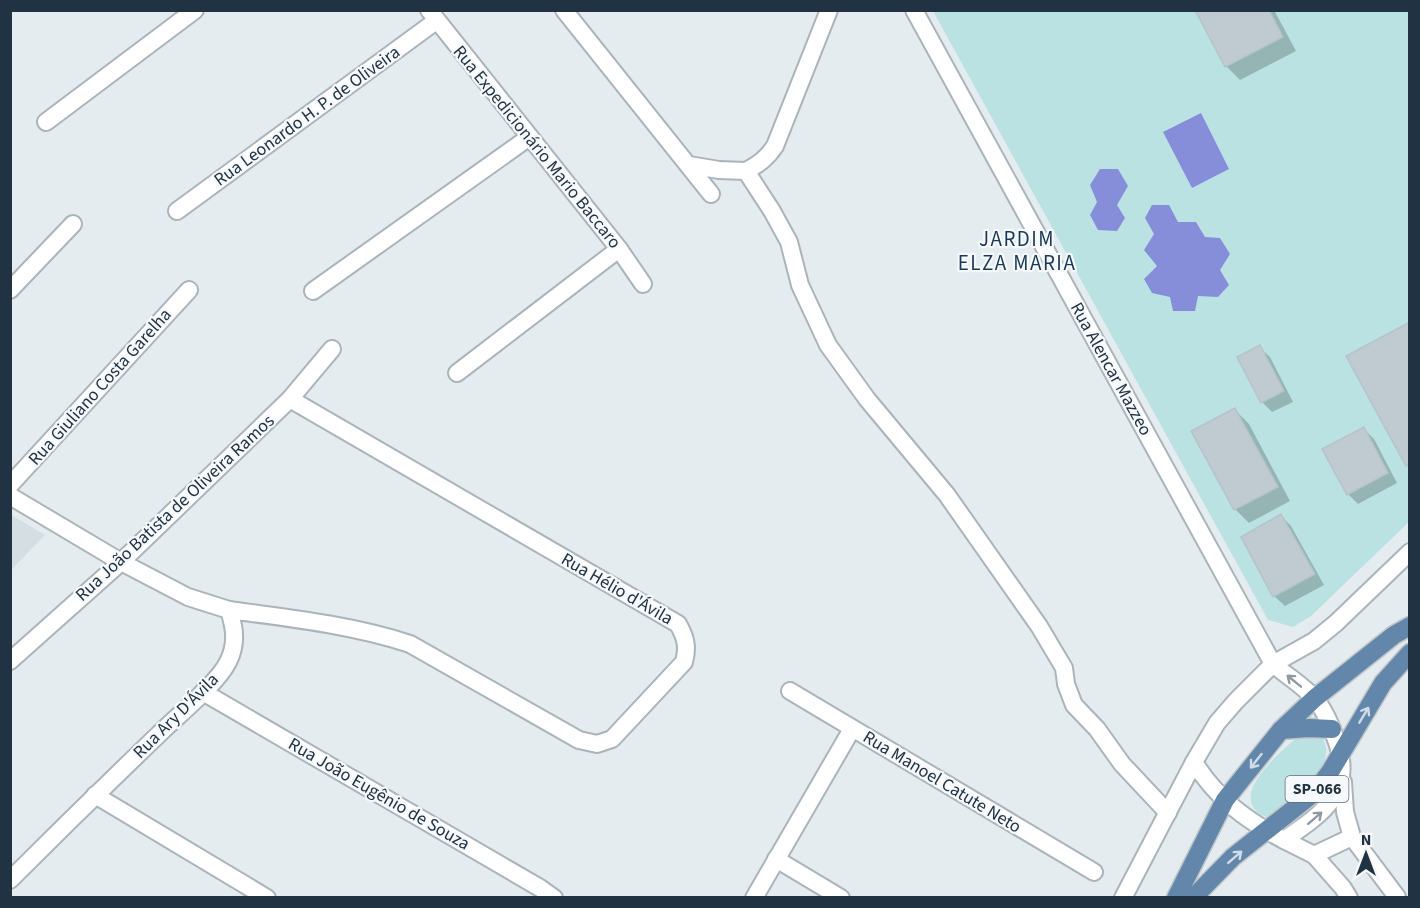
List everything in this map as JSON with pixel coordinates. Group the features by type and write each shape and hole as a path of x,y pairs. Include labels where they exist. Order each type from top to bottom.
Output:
{"main road":[{"path":"1176,897 1225,801 1281,730 1315,698 1394,635 1410,626"},
{"name":"SP-066","path":"1193,897 1233,857 1315,792 1383,683 1410,653"},
{"path":"1281,730 1332,729"}],"street":[{"path":"46,122 195,10"},
{"path":"564,10 711,194"},
{"path":"689,165 719,170 746,171 769,156 829,10"},
{"name":"Rua Alencar Mazzeo","path":"914,10 1273,664"},
{"name":"Rua Expedicionário Mario Baccaro","path":"432,16 619,249 643,284"},
{"name":"Rua Leonardo H. P. de Oliveira","path":"177,211 432,16"},
{"path":"313,291 528,138"},
{"path":"746,171 772,210 789,242 800,285 828,345 867,399 947,495 1039,626 1064,668 1066,684 1074,705 1097,729 1122,764 1168,813"},
{"path":"10,290 73,224"},
{"path":"457,373 619,249"},
{"name":"Rua Giuliano Costa Garelha","path":"10,485 189,290"},
{"name":"Rua João Batista de Oliveira Ramos","path":"10,661 121,562 290,399 332,349"},
{"name":"Rua Hélio d'Ávila","path":"229,610 292,618 380,634 410,644 579,740 597,744 612,739 684,662 687,648 684,634 678,624 290,399"},
{"path":"10,496 121,562 188,597 229,610"},
{"path":"1123,897 1217,723 1273,664 1314,641 1410,552"},
{"name":"Rua Ary D'Ávila","path":"10,880 94,795 203,692 226,665 234,649 235,629 229,610"},
{"path":"1273,664 1315,698 1323,708 1341,753 1343,799 1352,837 1398,897"},
{"name":"Rua Manoel Catute Neto","path":"790,691 1094,872"},
{"name":"Rua João Eugênio de Souza","path":"203,692 554,897"},
{"path":"754,897 852,729"},
{"path":"1194,762 1203,776 1237,812 1266,831 1314,855 1349,897"},
{"path":"1284,840 1315,819 1327,807 1343,776"},
{"path":"94,795 267,897"},
{"path":"1314,855 1352,837"},
{"path":"776,859 841,897"}],"shaded area":[{"path":"933,11 1409,11 1409,522 1311,616 1293,627 1268,620"},
{"path":"11,515 45,535 11,570"},
{"path":"1302,735 1318,736 1324,740 1326,756 1323,765 1311,783 1283,811 1271,817 1260,814 1251,800 1253,786 1272,761"}],"water":[{"path":"1201,113 1229,169 1192,188 1163,132"},
{"path":"1100,169 1118,169 1128,186 1117,205 1125,218 1117,231 1098,230 1090,215 1097,202 1090,185"},
{"path":"1152,205 1169,205 1178,222 1196,222 1205,237 1220,238 1230,254 1220,270 1229,285 1218,297 1198,296 1195,311 1173,311 1170,297 1152,293 1144,279 1157,266 1144,250 1154,234 1145,218"}],"building":[{"path":"1195,10 1269,10 1283,37 1225,67"},
{"path":"1410,322 1410,464 1406,466 1346,356"},
{"path":"1260,345 1284,391 1261,403 1237,357"},
{"path":"1235,408 1278,487 1234,510 1191,431"},
{"path":"1364,427 1388,473 1347,495 1322,449"},
{"path":"1281,514 1315,574 1273,597 1241,537"}],"district":[{"name":"JARDIM ELZA MARIA","path":"1017,251"}]}
